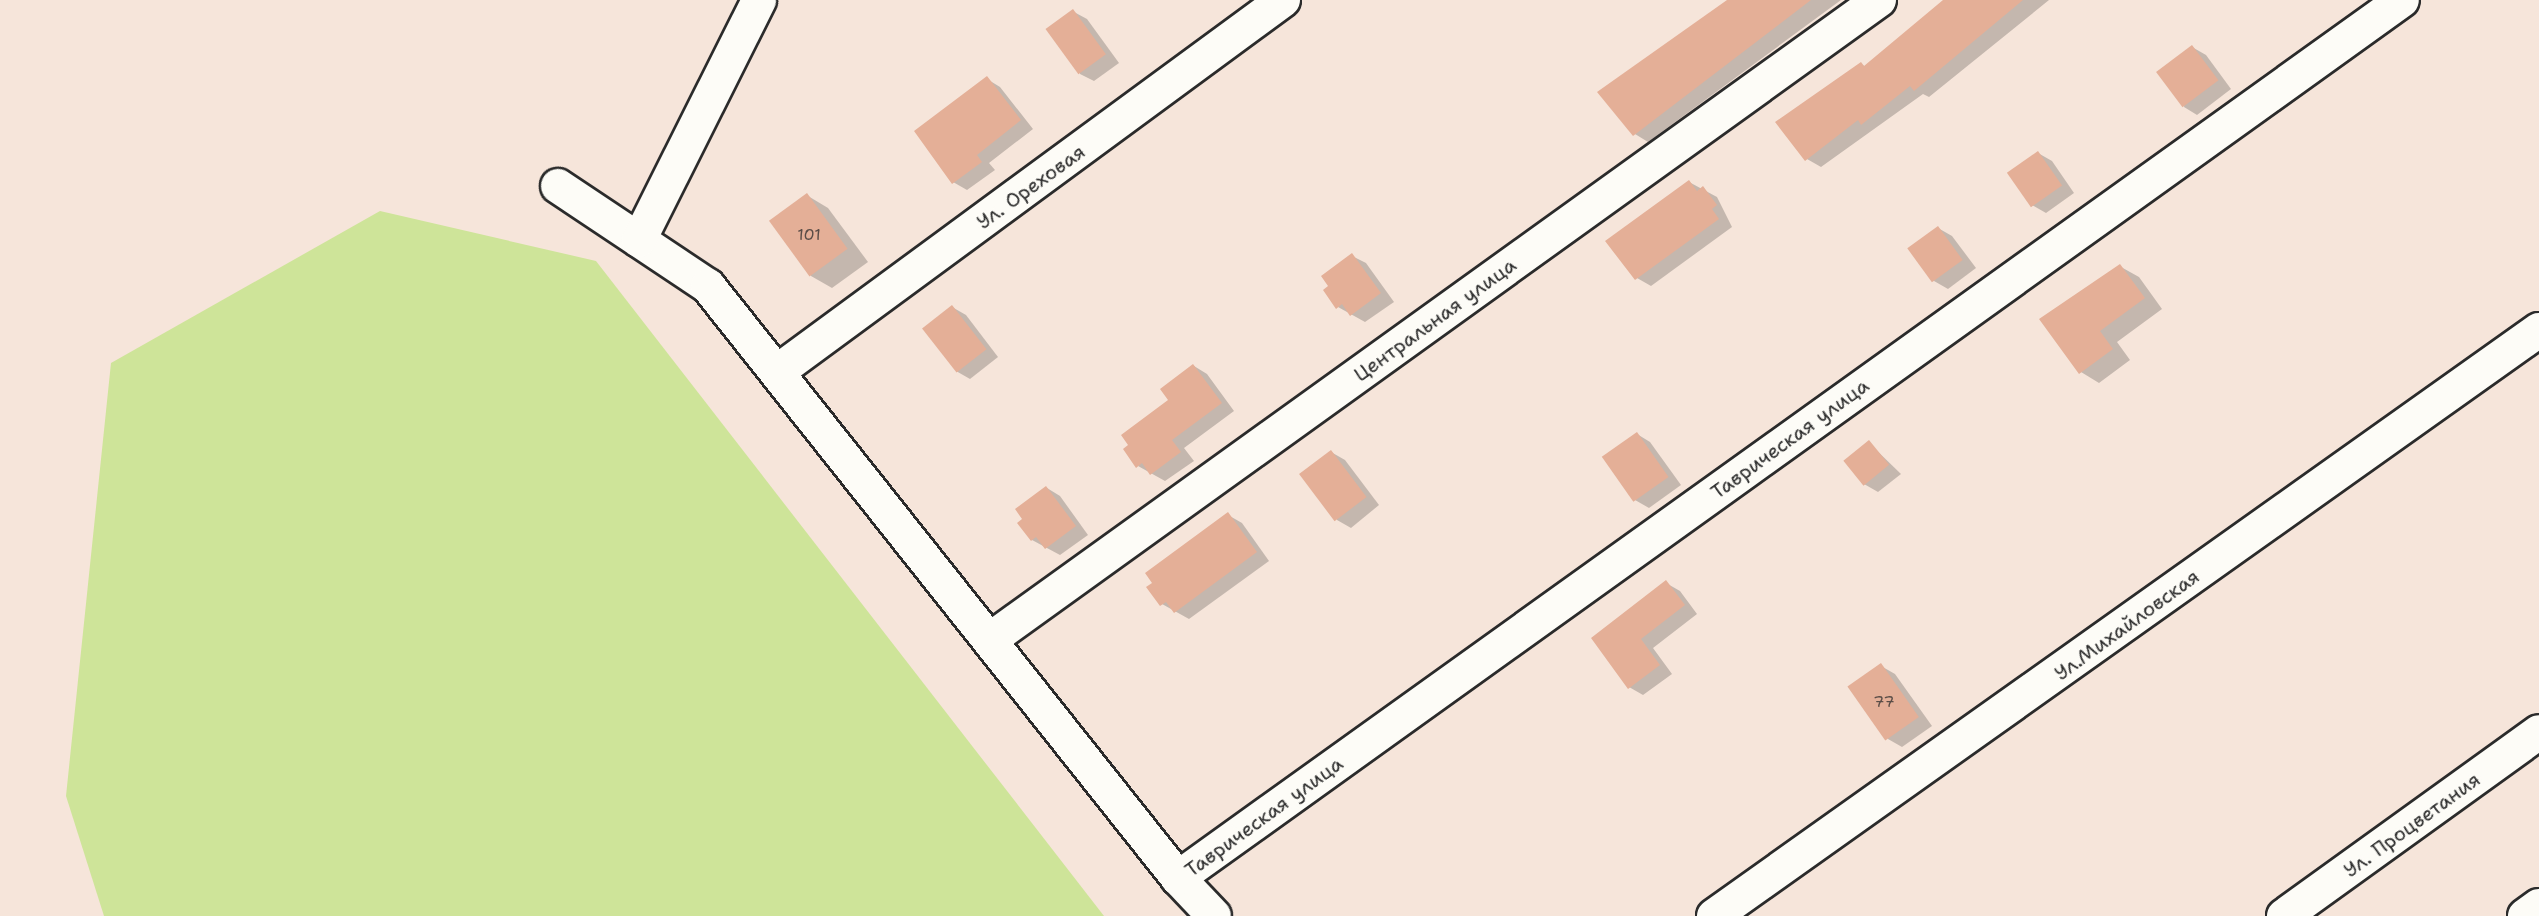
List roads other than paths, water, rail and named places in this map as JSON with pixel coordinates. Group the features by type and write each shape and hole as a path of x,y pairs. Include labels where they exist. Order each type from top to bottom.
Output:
{"street":[{"path":"639,240 759,0"},
{"name":"Ул. Ореховая","path":"777,372 1283,0"},
{"name":"Центральная улица","path":"991,639 1879,0"},
{"name":"Таврическая улица","path":"1178,878 2402,0"},
{"path":"558,186 708,286 1178,878 1214,916"},
{"name":"Ул.Михайловская","path":"1714,916 2539,330"},
{"name":"Ул. Процветания","path":"2284,916 2539,732"},
{"path":"2525,916 2539,906"}]}
